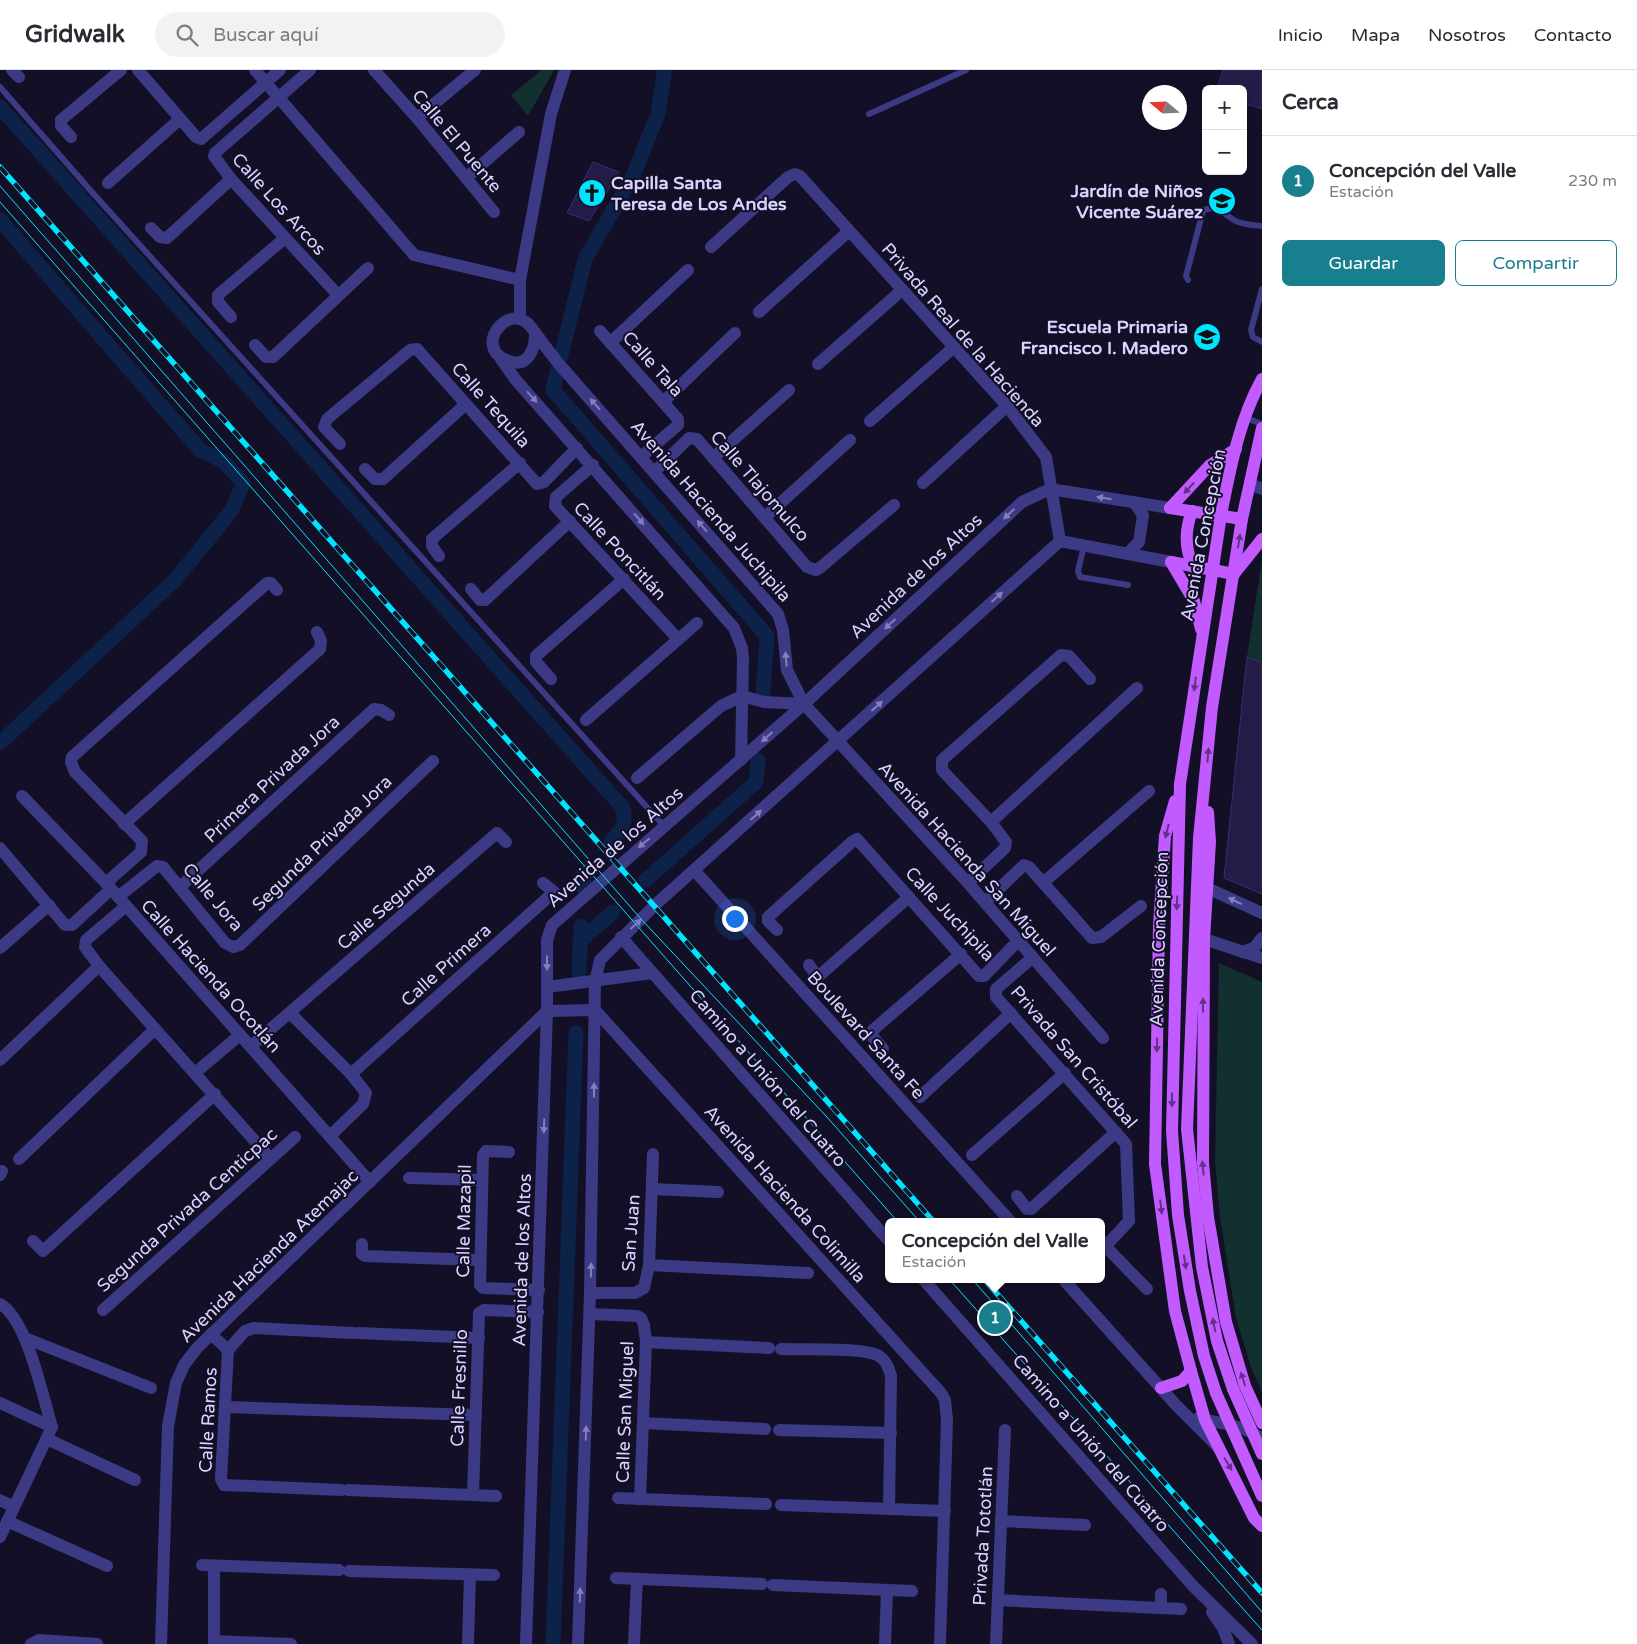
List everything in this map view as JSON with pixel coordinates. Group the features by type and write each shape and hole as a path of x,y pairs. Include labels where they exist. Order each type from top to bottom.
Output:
{"main road":[{"name":"Avenida Concepción","path":"1262,379 1252,398 1236,449 1221,516 1180,784 1172,1131 1178,1215 1190,1292 1204,1356 1216,1393 1262,1496"},
{"name":"Avenida Concepción","path":"1262,428 1256,486 1242,519 1212,707 1199,838 1187,1129 1188,1156 1202,1267 1217,1341 1233,1389 1262,1454"},
{"path":"1170,508 1210,465 1236,449 1259,457"},
{"path":"1229,477 1256,486"},
{"path":"1170,508 1242,519"},
{"path":"1192,511 1187,524 1186,539 1188,556 1194,567"},
{"path":"1171,562 1234,574 1262,539"},
{"path":"1171,562 1194,601 1202,635"},
{"path":"1180,784 1165,836 1159,926 1155,1164 1175,1311 1205,1420 1254,1518 1262,1526"},
{"path":"1205,787 1210,842 1204,939 1203,1163 1208,1217 1226,1322 1245,1386 1262,1423"},
{"path":"1161,1388 1182,1381 1191,1371"}],"street":[{"path":"71,137 61,126 62,120 121,70"},
{"path":"138,70 196,137 205,139 280,70"},
{"path":"255,70 414,255 520,280"},
{"path":"280,98 310,70"},
{"name":"Calle El Puente","path":"374,70 417,118 494,212"},
{"path":"417,118 475,70"},
{"path":"520,320 520,280 551,114 564,70"},
{"name":"Calle Los Arcos","path":"280,98 214,154 215,160 338,295"},
{"path":"108,183 180,119"},
{"path":"466,178 519,132"},
{"name":"Privada Real de la Hacienda","path":"712,247 788,177 795,174 800,176 1007,406 1046,458 1060,541"},
{"path":"151,228 162,238 167,238 231,178"},
{"path":"759,312 849,231"},
{"path":"232,317 218,302 218,296 285,238"},
{"path":"255,345 266,357 273,357 368,268"},
{"path":"610,343 688,270"},
{"path":"818,364 902,290"},
{"path":"501,359 513,363 524,361 531,355 536,347 536,335 529,324 511,319 502,322 495,331 492,342 495,352 515,379 734,628 742,648 741,760"},
{"name":"Calle Tala","path":"600,331 679,421 678,425 642,456"},
{"path":"663,402 735,332"},
{"name":"Avenida Hacienda Juchipila","path":"536,335 778,614 783,630 787,670 804,704"},
{"path":"870,421 954,347"},
{"name":"Calle Tequila","path":"340,444 324,427 327,419 410,350 416,350 520,463 534,482 539,485 577,448"},
{"path":"713,458 789,390"},
{"path":"365,469 375,479 383,479 466,404"},
{"path":"923,483 1007,406"},
{"name":"Calle Tlajomulco","path":"655,471 691,437 699,441 807,567 816,570 894,505"},
{"path":"765,517 850,440"},
{"path":"440,556 432,546 432,539 520,463"},
{"name":"Calle Poncitlán","path":"592,465 555,500 555,506 678,640"},
{"path":"1050,489 1170,508"},
{"name":"Avenida de los Altos","path":"526,1644 539,1290 547,1011 547,940 552,925 804,704 1022,502 1050,489"},
{"path":"1127,554 1139,542 1143,515 1134,502"},
{"path":"471,589 480,600 485,600 570,521"},
{"path":"578,1644 590,1314 595,982 600,960 621,937 1060,541 1171,562"},
{"path":"551,679 536,662 536,656 624,579"},
{"path":"270,1158 196,1072 99,966 85,947 86,940 142,850 142,841 75,772 71,762 74,754 267,583 270,583 277,590"},
{"path":"586,720 697,623"},
{"path":"124,824 320,649 321,641 317,632"},
{"path":"968,883 1006,846 1006,841 940,767 942,760 1060,655 1070,656 1090,679"},
{"path":"991,822 1137,688"},
{"path":"637,778 721,706 742,696 764,702 804,704"},
{"name":"Avenida Hacienda San Miguel","path":"804,704 968,883 1103,1038"},
{"name":"Primera Privada Jora","path":"180,887 374,709 381,710 389,715"},
{"name":"Segunda Privada Jora","path":"233,947 245,940 433,761"},
{"path":"1044,882 1149,791"},
{"name":"Calle Hacienda Ocotlán","path":"22,796 115,894 370,1182"},
{"name":"Calle Segunda","path":"290,1013 497,833 506,842"},
{"name":"Calle Juchipila","path":"777,930 768,921 768,917 857,839 978,975 983,976 1018,941"},
{"path":"0,848 49,905 62,924 70,926 115,894"},
{"path":"985,902 1022,865 1025,865 1044,882 1090,936 1095,938 1101,937 1141,906"},
{"name":"Calle Jora","path":"115,894 157,866 165,868 225,943 233,947"},
{"name":"Boulevard Santa Fe","path":"695,871 1007,1218"},
{"name":"Calle Primera","path":"350,1074 554,892 543,883"},
{"path":"1208,888 1260,915"},
{"path":"809,966 816,975 820,975 909,897"},
{"path":"0,948 49,905"},
{"name":"Camino a Unión del Cuatro","path":"621,937 885,1236"},
{"path":"1242,952 1254,948 1262,938"},
{"path":"1204,939 1262,958"},
{"path":"883,1049 872,1036 873,1030 961,954"},
{"name":"Privada San Cristóbal","path":"1032,958 996,989 996,997 1126,1144 1129,1223 1105,1247"},
{"path":"0,1060 99,966"},
{"path":"547,987 652,973"},
{"path":"547,1011 595,1010"},
{"name":"Avenida Hacienda Colimilla","path":"595,1010 941,1393 947,1410 940,1644"},
{"name":"Avenida Hacienda Atemajac","path":"161,1644 168,1426 176,1383 184,1365 212,1334 547,1011"},
{"path":"250,1046 290,1013 350,1074 366,1093 365,1101 330,1136"},
{"path":"920,1097 1011,1013"},
{"path":"19,1159 155,1029"},
{"path":"196,1072 240,1035"},
{"path":"972,1155 1065,1073"},
{"path":"33,1241 43,1251 215,1094"},
{"path":"1017,1196 1027,1209 1031,1209 1116,1132"},
{"name":"Segunda Privada Centicpac","path":"103,1310 295,1137"},
{"name":"Calle Mazapil","path":"509,1152 486,1150 482,1180 478,1260 481,1288 539,1290"},
{"name":"San Juan","path":"590,1293 639,1292 645,1284 649,1265 653,1154"},
{"path":"410,1178 482,1180"},
{"path":"652,1189 718,1192"},
{"path":"362,1244 362,1254 365,1256 478,1260"},
{"name":"Privada San Cristóbal","path":"1105,1251 1147,1289"},
{"path":"649,1265 808,1273"},
{"name":"Camino a Unión del Cuatro","path":"927,1283 1194,1586 1252,1644"},
{"path":"1067,1283 1176,1405 1217,1446"},
{"path":"0,1304 8,1308 14,1316 25,1338 50,1433 0,1536"},
{"name":"Calle Fresnillo","path":"473,1495 479,1338 478,1316 481,1311 538,1312"},
{"name":"Calle San Miguel","path":"590,1314 632,1315 641,1318 644,1325 646,1342 640,1499"},
{"path":"228,1350 245,1332 254,1328 479,1338"},
{"name":"Calle Ramos","path":"212,1334 228,1350 221,1479 224,1485 473,1495"},
{"path":"25,1338 151,1388"},
{"path":"646,1342 874,1354 884,1361 891,1376 889,1508"},
{"path":"0,1403 136,1480"},
{"path":"1176,1405 1205,1420 1238,1426 1262,1439"},
{"path":"226,1407 476,1416"},
{"path":"643,1423 765,1429"},
{"path":"779,1430 891,1433"},
{"name":"Privada Tototlán","path":"996,1644 1005,1430"},
{"path":"473,1495 496,1496"},
{"path":"618,1498 766,1504"},
{"path":"0,1500 14,1507"},
{"path":"781,1505 945,1511"},
{"path":"7,1521 107,1566"},
{"path":"1001,1521 1085,1525"},
{"path":"291,1644 214,1643 208,1566 494,1575"},
{"path":"468,1644 470,1574"},
{"path":"616,1578 912,1591"},
{"path":"634,1644 637,1579"},
{"name":"Camino a Unión del Cuatro","path":"1194,1586 1223,1628 1229,1644"},
{"path":"885,1644 887,1590"},
{"path":"1161,1608 1162,1594"},
{"path":"998,1600 1181,1609"},
{"path":"31,1644 39,1640 97,1644"}],"lane":[{"path":"869,114 966,70"},
{"path":"0,87 97,199 664,826"},
{"path":"1188,280 1186,276 1203,211 1208,208 1214,208 1242,223 1262,226"},
{"path":"1262,289 1251,330 1253,337 1262,342"},
{"path":"1246,418 1262,424"},
{"path":"1084,546 1078,571 1080,576 1128,586"}],"green space":[{"path":"542,70 554,70 528,116 511,95"},
{"path":"1262,560 1262,663 1247,657"},
{"path":"1219,963 1262,982 1262,1392 1251,1367 1236,1318 1220,1217 1215,1162"}],"building":[{"path":"1223,70 1262,70 1262,109 1247,104 1247,85 1218,85"},
{"name":"Capilla Santa Teresa de Los Andes","path":"593,162 619,172 589,221 567,213"},
{"path":"1247,657 1262,663 1262,894 1224,878"}],"waterway":[{"path":"561,356 585,259 633,176 658,114 663,70"},
{"path":"0,107 623,808 623,826 611,841"},
{"path":"0,220 200,450 223,461 243,483 232,510 175,580 0,743"},
{"path":"557,372 553,390 767,636 763,693"},
{"path":"646,880 756,782 758,760"},
{"path":"583,887 584,872"},
{"path":"581,940 613,912"},
{"path":"579,971 581,926"},
{"path":"553,1644 576,1033"}],"tram line":[{"path":"0,186 641,919 826,1116 916,1218"},
{"path":"0,202 894,1218"},
{"path":"953,1283 1262,1630"},
{"path":"975,1283 1262,1612"}],"railway":[{"path":"0,167 930,1218"},
{"path":"988,1283 1262,1593"}],"place":[{"name":"Capilla Santa Teresa de Los Andes","path":"592,193"},
{"name":"Jardín de Niños Vicente Suárez","path":"1222,201"},
{"name":"Escuela Primaria Francisco I. Madero","path":"1207,337"},
{"name":"Concepción del Valle","path":"995,1318"}]}
